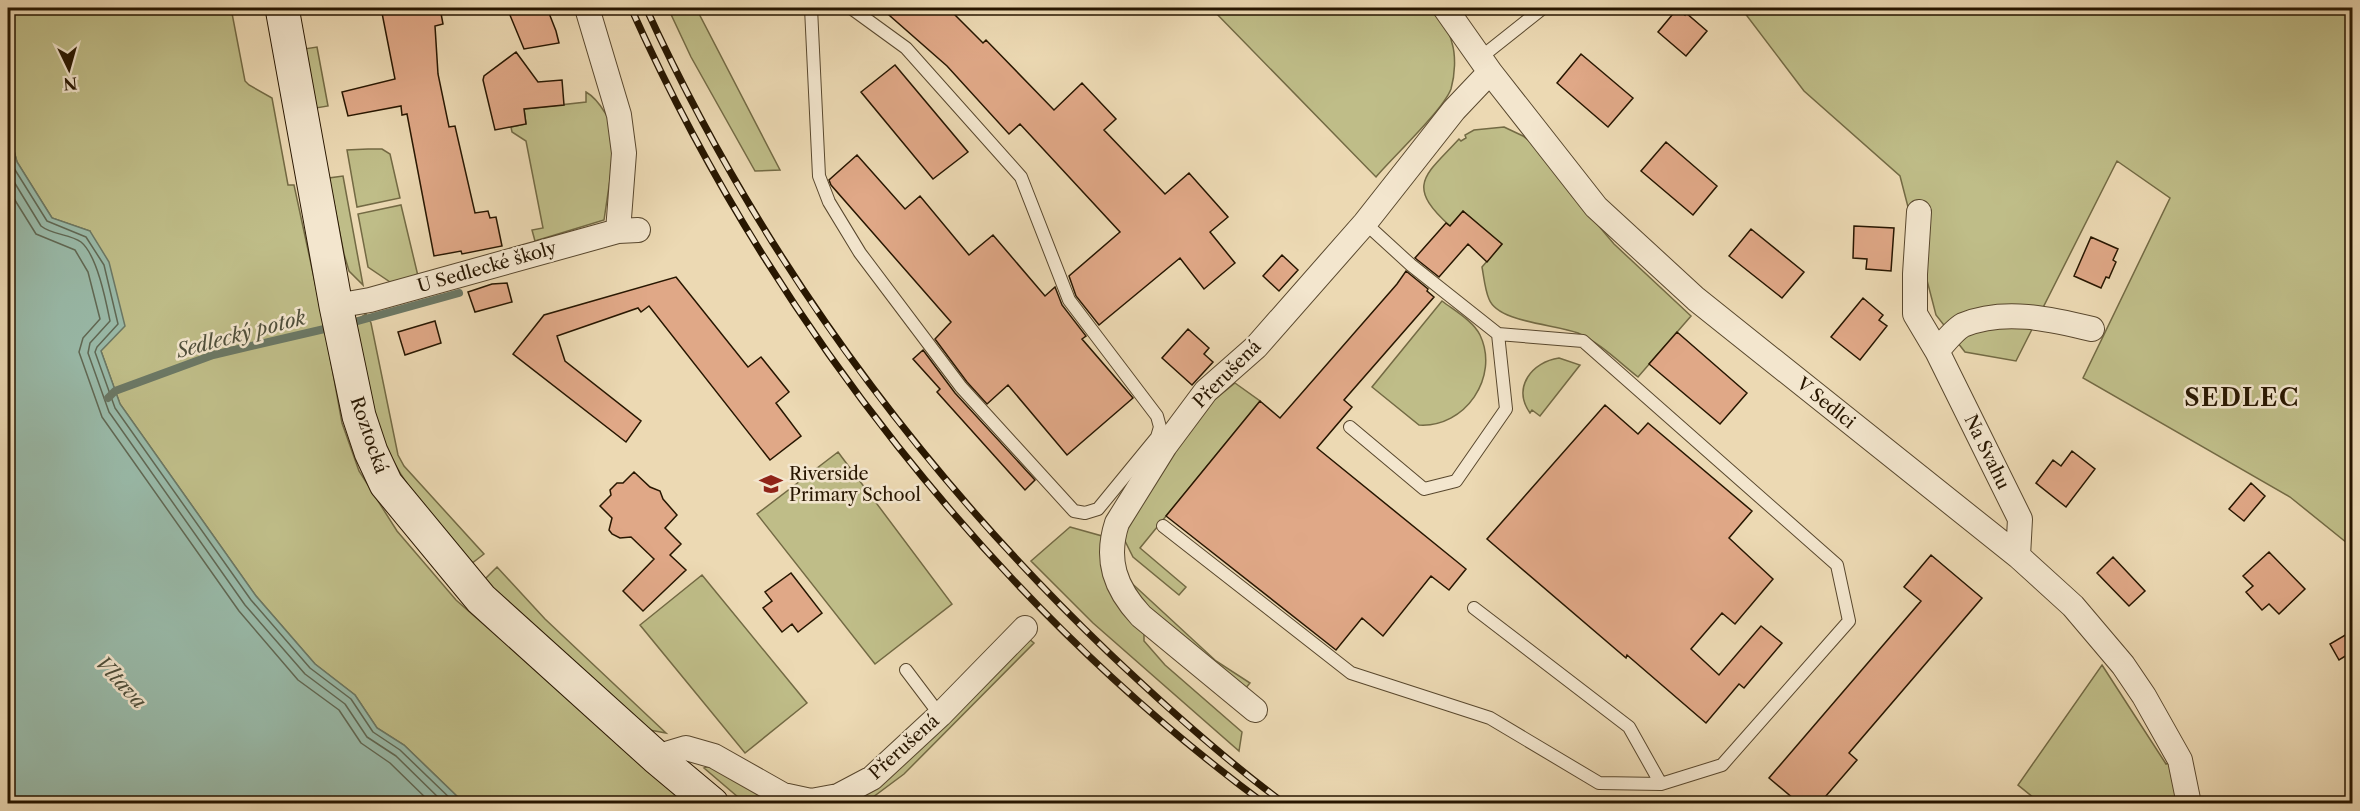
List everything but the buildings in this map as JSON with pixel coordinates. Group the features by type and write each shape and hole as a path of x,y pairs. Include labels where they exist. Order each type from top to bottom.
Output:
{"main road":[{"name":"Roztocká","path":"282,8 336,306 359,416 371,452 386,484 482,599 656,757 712,804"}],"street":[{"name":"U Sedlecké školy","path":"336,306 370,300 628,230 620,115 586,8"},
{"name":"V Sedlci","path":"1445,8 1485,65 1596,207 1696,299 2019,556 2073,606 2134,681 2180,760 2189,804"},
{"name":"Přerušená","path":"1255,710 1141,616 1127,601 1118,584 1112,557 1112,537 1130,500 1165,446 1206,391 1256,347 1365,223 1454,110 1485,65"},
{"name":"Na Svahu","path":"1919,212 1915,314 1937,351 2020,519 2019,556"},
{"path":"1937,351 1961,326 1986,319 2012,316 2049,319 2092,329"},
{"name":"Přerušená","path":"656,757 686,748 714,756 783,795 811,801 838,796 872,778 940,715 1025,628"}],"lane":[{"path":"811,8 819,176 829,202 860,253 961,387 1074,511 1085,513 1098,509 1157,437 1160,427 1157,416 1069,300 1021,177 906,48 851,8"},
{"path":"1485,65 1543,8"},
{"path":"1163,526 1351,673 1490,718 1599,783 1660,784 1722,765 1849,621 1837,565 1583,341 1498,334 1411,265 1365,223"},
{"path":"1350,427 1424,489 1456,482 1506,409 1498,334"},
{"path":"1474,608 1629,727 1660,784"},
{"path":"906,670 940,715"}],"shaded area":[{"path":"8,8 231,8 245,81 272,98 288,185 294,185 325,329 342,423 359,471 397,531 456,600 687,803 464,803 404,745 377,728 355,695 315,664 256,596 120,404 101,351 90,231 52,218 17,162 8,129"},
{"path":"668,8 696,8 780,170 755,171 691,57"},
{"path":"1211,8 1431,8 1451,38 1454,66 1451,89 1428,121 1376,177"},
{"path":"1741,8 2352,8 2352,547 2290,497 2083,378 2170,198 2117,161 2016,361 1965,352 1936,315 1900,176 1804,91"},
{"path":"317,47 328,106 316,108 304,49"},
{"path":"586,92 605,113 616,139 604,220 535,241 532,230 543,228 526,141 512,132 511,127 526,124 524,109 586,102"},
{"path":"1504,127 1532,143 1614,244 1691,316 1638,377 1602,347 1578,333 1515,318 1495,307 1489,299 1482,267 1502,244 1463,211 1450,226 1427,200 1424,190 1425,181 1437,162 1459,139 1461,141 1466,138 1465,135 1474,130"},
{"path":"382,149 390,154 400,198 357,207 347,150"},
{"path":"343,176 363,285 349,271 329,178"},
{"path":"401,205 418,276 393,284 368,267 358,214"},
{"path":"1442,301 1463,316 1477,330 1485,351 1485,367 1482,383 1464,409 1436,424 1419,425 1372,387"},
{"path":"366,314 371,323 398,455 404,466 484,554 471,564 417,498 384,443 370,401 357,327 358,319"},
{"path":"1559,358 1580,365 1540,416 1532,410 1530,413 1523,394 1528,377 1533,370 1549,360"},
{"path":"1235,383 1260,401 1140,548 1186,587 1179,595 1133,557 1122,535 1169,454 1214,400"},
{"path":"838,452 952,604 875,664 757,514"},
{"path":"1070,527 1102,536 1144,630 1144,641 1165,665 1242,732 1239,751 1093,623 1031,561"},
{"path":"497,567 545,619 666,733 644,729 484,580"},
{"path":"702,575 807,703 745,753 640,625"},
{"path":"1125,577 1216,661 1250,683 1244,690 1158,621"},
{"path":"1028,638 1034,643 904,774 865,803 845,804"},
{"path":"2102,665 2166,764 2172,762 2181,803 2040,803 2018,785"},
{"path":"709,766 780,803 745,803 704,768"}],"water":[{"name":"Vltava","path":"8,129 17,162 52,218 90,231 109,262 125,326 101,351 120,404 256,596 315,664 355,695 377,728 404,745 464,803 8,803"}],"waterway":[{"name":"Sedlecký potok","path":"347,324 459,293"},
{"name":"Sedlecký potok","path":"108,398 115,391 213,355 333,327"}],"railway":[{"path":"631,8 687,122 750,234 820,342 897,446 981,545 1070,638 1165,724 1265,804"},
{"path":"646,8 690,99 738,186 790,271 846,352 906,431 969,507 1037,581 1108,652 1195,731 1285,804"}],"place":[{"name":"Riverside Primary School","path":"771,484"}],"district":[{"name":"SEDLEC","path":"2242,398"}]}
